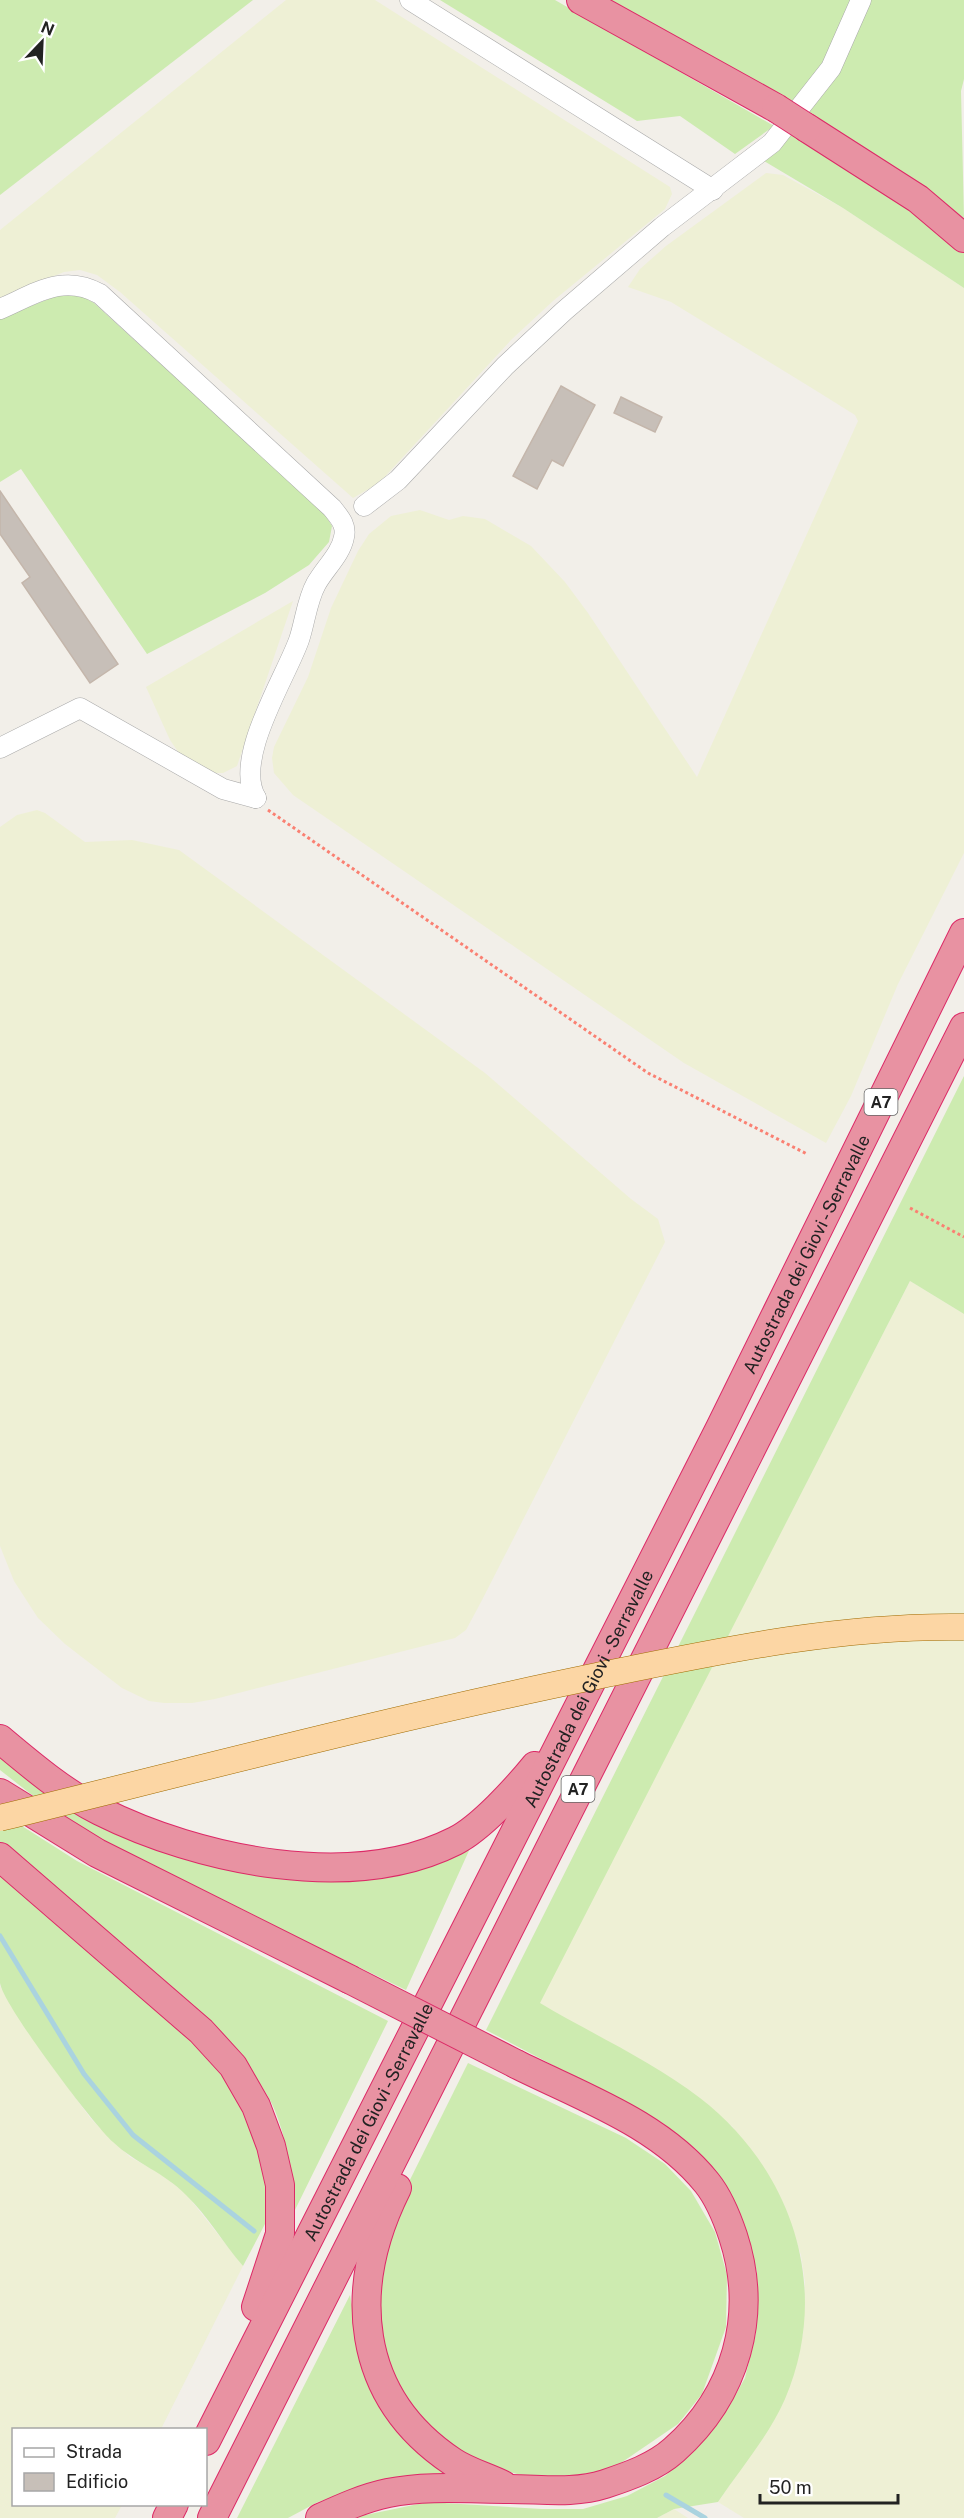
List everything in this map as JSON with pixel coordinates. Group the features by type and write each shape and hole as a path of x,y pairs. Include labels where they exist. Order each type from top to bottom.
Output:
{"highway":[{"path":"581,0 776,108 918,199 964,238"},
{"name":"Autostrada dei Giovi - Serravalle","path":"209,2434 566,1727 720,1428 964,933"},
{"name":"Autostrada dei Giovi - Serravalle","path":"212,2518 964,1027"},
{"path":"0,1739 42,1774 98,1810 168,1841 242,1860 306,1866 367,1864 418,1856 458,1840 521,1784 566,1727"},
{"path":"0,1793 97,1853 636,2123 677,2151 708,2184 727,2218 739,2254 744,2293 741,2340 727,2380 701,2422 672,2452 642,2470 602,2485 563,2492 438,2489 388,2493 346,2506 320,2518"},
{"path":"0,1857 201,2031 233,2066 256,2106 271,2146 280,2184 280,2234 269,2273 209,2434"},
{"path":"489,1965 423,2137 378,2233 368,2273 367,2314 373,2356 388,2396 416,2432 455,2463 513,2489"}],"main road":[{"path":"0,1818 505,1695 758,1643 919,1626 964,1627"}],"lane":[{"path":"410,0 713,190"},
{"path":"364,506 399,480 470,402 555,318 662,227 772,143 813,93 839,54 861,0"},
{"path":"0,309 64,284 81,285 100,294 332,508 342,520 344,537 317,583 298,643 257,743 249,775 251,789 256,798"},
{"path":"0,748 80,708 216,786 256,798"}],"path":[{"path":"256,798 283,821 648,1073 807,1154"},
{"path":"910,1208 964,1237"}],"green space":[{"path":"0,0 253,0 0,195"},
{"path":"286,0 375,0 670,187 672,194 665,209 553,301 512,339 379,483 353,498 120,292 97,275 80,270 64,272 0,298 0,230"},
{"path":"440,0 555,0 774,126 735,154 680,116 637,121"},
{"path":"606,0 964,0 964,79 961,91 964,218 833,128"},
{"path":"792,135 902,200 964,248 964,288 843,208 764,161"},
{"path":"766,173 783,175 843,208 964,288 964,853 898,984 851,1096 826,1143 684,1063 293,795 274,773 272,758 274,747 308,677 331,608 358,551 369,534 391,516 420,510 449,520 463,516 485,519 531,546 565,582 588,613 697,777 858,421 855,415 671,302 628,287 640,269 666,246"},
{"path":"79,294 94,303 324,513 332,526 329,542 309,565 265,593 147,654 21,469 0,482 0,318 59,295"},
{"path":"293,601 237,766 223,773 215,773 181,756 170,740 146,687"},
{"path":"37,810 45,813 85,842 132,840 179,850 485,1073 631,1199 658,1219 665,1242 481,1602 466,1630 455,1638 215,1699 192,1703 164,1703 149,1701 122,1688 65,1644 38,1618 14,1581 0,1546 0,827 17,815"},
{"path":"964,1076 964,1314 910,1281 540,2003 642,2060 700,2098 732,2127 759,2160 780,2196 795,2234 803,2274 805,2316 799,2357 785,2399 763,2439 718,2502 674,2509 657,2518 351,2518 428,2502 542,2509 583,2509 627,2496 665,2476 696,2449 727,2410 745,2378 756,2333 757,2272 743,2223 725,2186 696,2149 661,2122 486,2030"},
{"path":"910,1281 964,1314 964,2518 744,2518 718,2502 768,2429 784,2399 803,2334 805,2282 801,2255 784,2205 771,2180 732,2126 539,2003"},
{"path":"0,1749 245,1870 472,1844 406,1990 105,1844 59,1816 0,1770"},
{"path":"0,1812 77,1861 388,2021 293,2214 292,2186 282,2131 269,2098 244,2061 0,1844"},
{"path":"0,1870 177,2023 242,2098 269,2177 266,2222 243,2266 201,2212 178,2187 131,2156 103,2131 69,2090 16,2015 0,1983"},
{"path":"0,1986 49,2062 91,2119 130,2157 161,2174 186,2194 243,2266 162,2428 12,2428 12,2506 121,2506 115,2518 0,2518"},
{"path":"468,2063 626,2138 665,2164 691,2191 715,2232 727,2275 726,2327 702,2394 678,2424 612,2469 579,2475 532,2478 487,2466 449,2444 415,2410 389,2375 377,2320 389,2222"},
{"path":"350,2295 363,2369 377,2399 459,2476 372,2485 318,2502 288,2518 237,2518"},
{"path":"674,2509 688,2518 657,2518"}],"building":[{"path":"561,386 595,405 563,466 552,460 537,489 513,476"},
{"path":"621,397 662,417 655,432 614,413"},
{"path":"0,491 118,664 90,683 22,583 30,577 0,534"}],"waterway":[{"path":"0,1936 84,2074 133,2135 254,2231"},
{"path":"666,2495 705,2518"}]}
